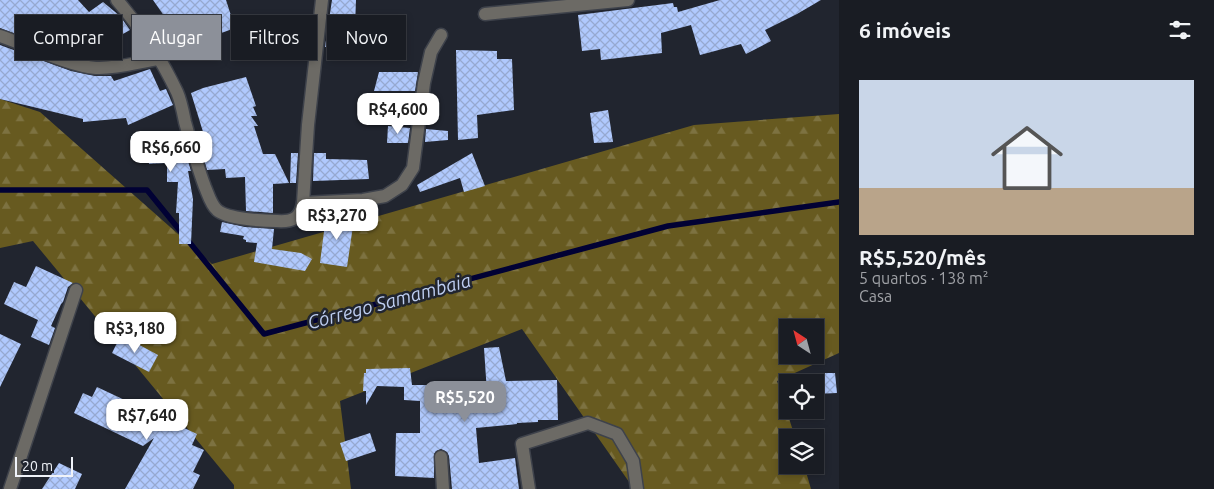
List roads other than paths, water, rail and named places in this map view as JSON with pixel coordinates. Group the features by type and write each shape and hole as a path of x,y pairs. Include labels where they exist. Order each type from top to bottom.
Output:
{"street":[{"path":"117,0 132,20"},
{"path":"159,60 178,94 200,174 217,211 235,217 286,222 297,218 304,203 308,125 322,0"},
{"path":"486,14 628,0"},
{"path":"304,203 363,200 385,196 402,185 413,168 424,83 432,52 441,35"},
{"path":"0,36 68,61 91,67 109,67 152,60"},
{"path":"10,489 76,290"},
{"path":"529,489 522,444 588,423 617,434 634,461 637,489"},
{"path":"441,457 443,489"}],"waterway":[{"name":"Córrego Samambaia","path":"0,190 147,190 264,334 668,226 839,202"}]}
